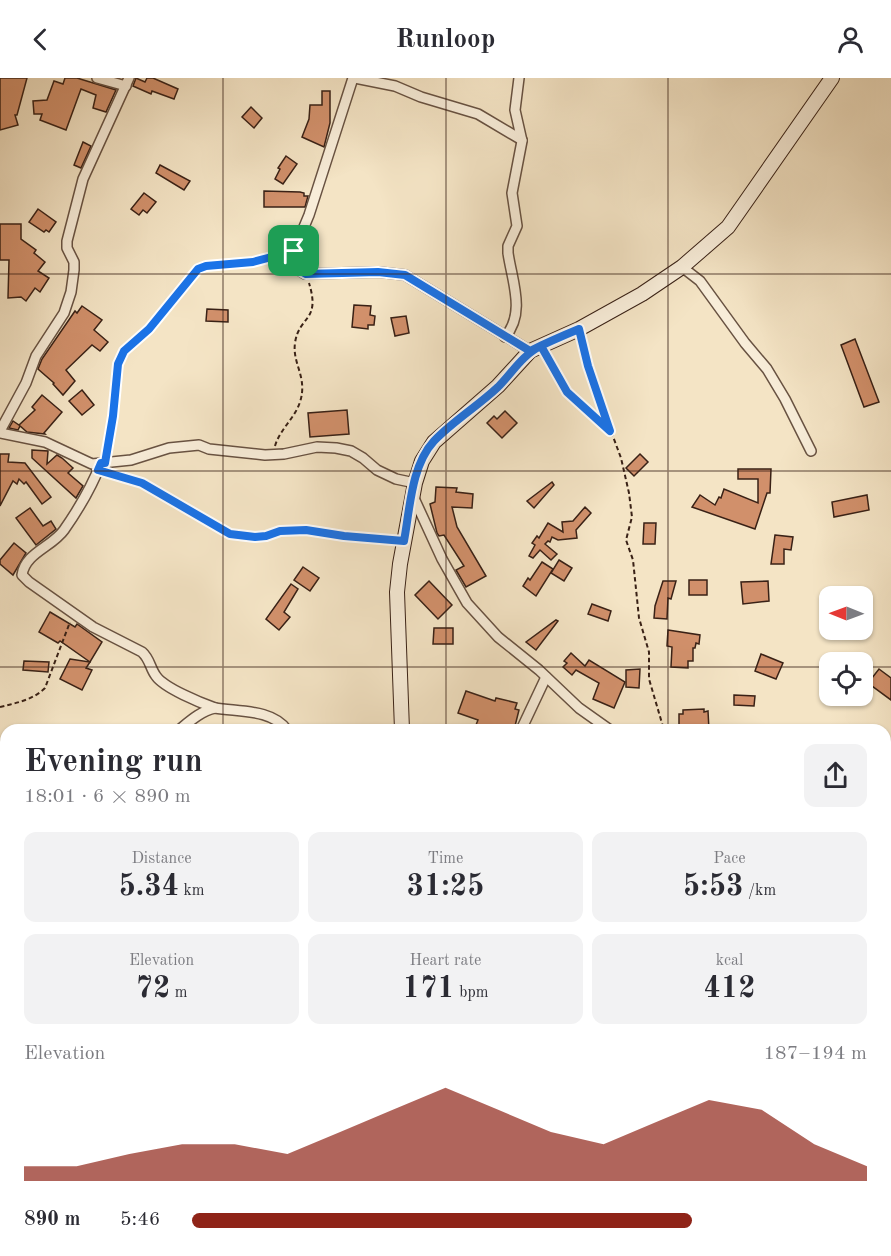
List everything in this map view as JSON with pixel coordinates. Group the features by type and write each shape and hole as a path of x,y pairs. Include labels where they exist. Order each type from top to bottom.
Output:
{"street":[{"path":"97,78 128,82 83,179 67,241 67,248 74,262 72,292 64,313 36,356 26,383 0,432 45,442 92,464 101,465 131,460 169,448 199,445 209,449 273,454 317,447 351,451 377,470 414,490 442,560 467,603 498,638 546,676 579,708 602,724"},
{"path":"522,140 478,114 421,97 395,86 354,78 309,215 294,251 299,270 306,274 378,272 405,275 505,337 535,349"},
{"path":"505,337 513,329 517,301 508,246 517,226 512,193 522,140 515,110 519,78"},
{"path":"402,724 397,592 414,490 422,461 434,442 498,386 535,349 579,329 642,294 682,267 728,227 832,78"},
{"path":"682,267 700,280 745,343 767,369 811,451"},
{"path":"101,465 64,530 37,552 23,569 24,578 93,627 142,652 147,656 155,676 160,681 215,708 270,717 283,724"},
{"path":"524,724 546,676"},
{"path":"186,724 206,710 215,708"}],"path":[{"path":"294,251 253,262 206,266 198,269 149,329 124,351 118,364 113,416 101,465 142,483 230,534 266,536 280,531 306,530 404,541"},
{"path":"273,454 278,437 299,407 303,388 295,349 296,339 311,315 313,307 306,274"},
{"path":"579,329 588,366 621,458 632,517 626,540 633,560 639,618 649,652 649,679 662,724"},
{"path":"535,349 567,392 610,431"},
{"path":"0,707 39,694 45,688 74,614"}],"building":[{"path":"0,78 27,78 17,115 15,115 18,125 0,130"},
{"path":"65,78 77,78 116,90 106,112 93,108 96,95 81,89 66,130 40,120 42,114 34,114 33,101 47,100 54,81 63,84"},
{"path":"136,78 145,82 147,78 153,78 178,89 174,99 152,91 151,94 133,86"},
{"path":"322,91 330,91 330,123 324,147 302,137 309,119 310,105 322,105"},
{"path":"251,107 262,118 254,128 242,117"},
{"path":"83,142 91,146 81,168 74,165"},
{"path":"286,156 297,164 283,184 275,179 280,169 278,168"},
{"path":"160,165 190,181 184,190 156,173"},
{"path":"264,191 300,192 308,196 305,207 264,207"},
{"path":"144,193 156,202 147,213 143,210 139,215 131,209"},
{"path":"38,209 56,222 49,232 46,230 44,232 29,222"},
{"path":"0,224 21,224 21,239 36,250 34,253 45,262 38,271 49,278 40,292 35,288 26,301 21,297 8,298 9,260 0,260"},
{"path":"354,305 371,306 370,315 375,316 374,325 368,325 368,329 352,327"},
{"path":"82,306 102,320 94,330 108,342 100,351 92,345 66,370 75,381 63,395 54,383 38,369 42,359 75,311 77,313"},
{"path":"207,309 228,310 228,322 206,321"},
{"path":"406,316 409,333 395,336 391,318"},
{"path":"855,339 879,402 864,407 841,345"},
{"path":"82,390 94,405 82,415 69,401"},
{"path":"42,395 62,412 45,434 27,432 20,426 18,430 9,428 13,421 19,425 35,410 32,407"},
{"path":"347,410 349,434 310,437 308,413"},
{"path":"505,411 517,423 502,438 487,423 494,416 497,419"},
{"path":"32,450 48,451 47,464 57,455 73,468 68,473 83,486 76,498 32,458"},
{"path":"0,454 9,454 8,462 25,463 51,497 42,504 26,482 24,484 19,479 17,484 13,481 0,506"},
{"path":"640,454 648,462 634,476 626,468"},
{"path":"738,469 771,469 770,493 767,493 755,529 692,507 700,495 715,505 724,489 758,503 758,479 738,479"},
{"path":"552,482 554,485 534,508 527,501"},
{"path":"436,487 457,488 456,492 473,494 472,508 452,507 457,527 486,576 466,587 456,570 464,566 444,535 439,536 437,533 430,504 435,502"},
{"path":"867,495 869,510 834,517 832,502"},
{"path":"585,507 591,513 576,530 577,538 558,540 552,537 550,542 545,544 557,554 551,560 540,550 533,558 529,556 535,545 532,543 537,536 539,538 548,523 563,532 562,522 573,521"},
{"path":"30,508 43,526 51,521 56,529 36,545 16,518"},
{"path":"644,523 656,523 655,544 643,544"},
{"path":"775,535 793,537 791,550 784,549 784,564 771,564"},
{"path":"14,543 26,553 13,575 0,564 0,560"},
{"path":"559,560 572,568 564,581 551,573"},
{"path":"542,562 553,569 536,596 523,586"},
{"path":"303,567 319,578 310,591 294,580"},
{"path":"689,580 707,580 707,595 689,595"},
{"path":"429,581 452,605 438,619 415,595"},
{"path":"663,581 676,581 671,599 668,598 667,619 654,618 655,606"},
{"path":"768,581 769,601 743,604 741,582"},
{"path":"291,584 298,589 284,612 290,617 279,630 266,619"},
{"path":"592,604 611,611 608,621 588,614"},
{"path":"50,612 75,627 77,624 102,642 90,662 60,641 58,643 39,632"},
{"path":"556,620 558,621 536,650 526,642"},
{"path":"434,628 453,628 453,644 433,644"},
{"path":"668,630 700,635 699,644 696,643 693,648 693,661 688,661 688,668 671,667 672,647 667,646"},
{"path":"571,653 585,666 589,660 625,682 614,708 593,699 599,683 576,670 572,675 563,667 567,663 564,661"},
{"path":"761,654 783,663 776,679 755,671"},
{"path":"70,659 90,662 86,668 92,670 82,690 60,679"},
{"path":"24,661 49,662 48,672 23,670"},
{"path":"640,669 639,688 626,687 626,670"},
{"path":"879,669 891,678 891,700 873,687 873,677"},
{"path":"466,691 495,701 496,698 517,703 515,709 519,710 516,724 476,724 478,720 458,713"},
{"path":"734,695 755,696 754,706 734,705"},
{"path":"704,709 704,712 708,711 709,724 679,724 679,714 683,714 683,710"}],"route":[{"path":"294,251 253,262 206,266 198,269 149,329 124,351 118,364 113,416 105,463 101,463 98,470 142,483 230,534 238,536 255,537 280,531 306,530 404,541 415,483 422,461 434,442 498,386 530,351 541,346 567,392 610,431 588,366 579,329 551,341 530,351 405,275 378,272 306,274 296,265 294,251"}]}
